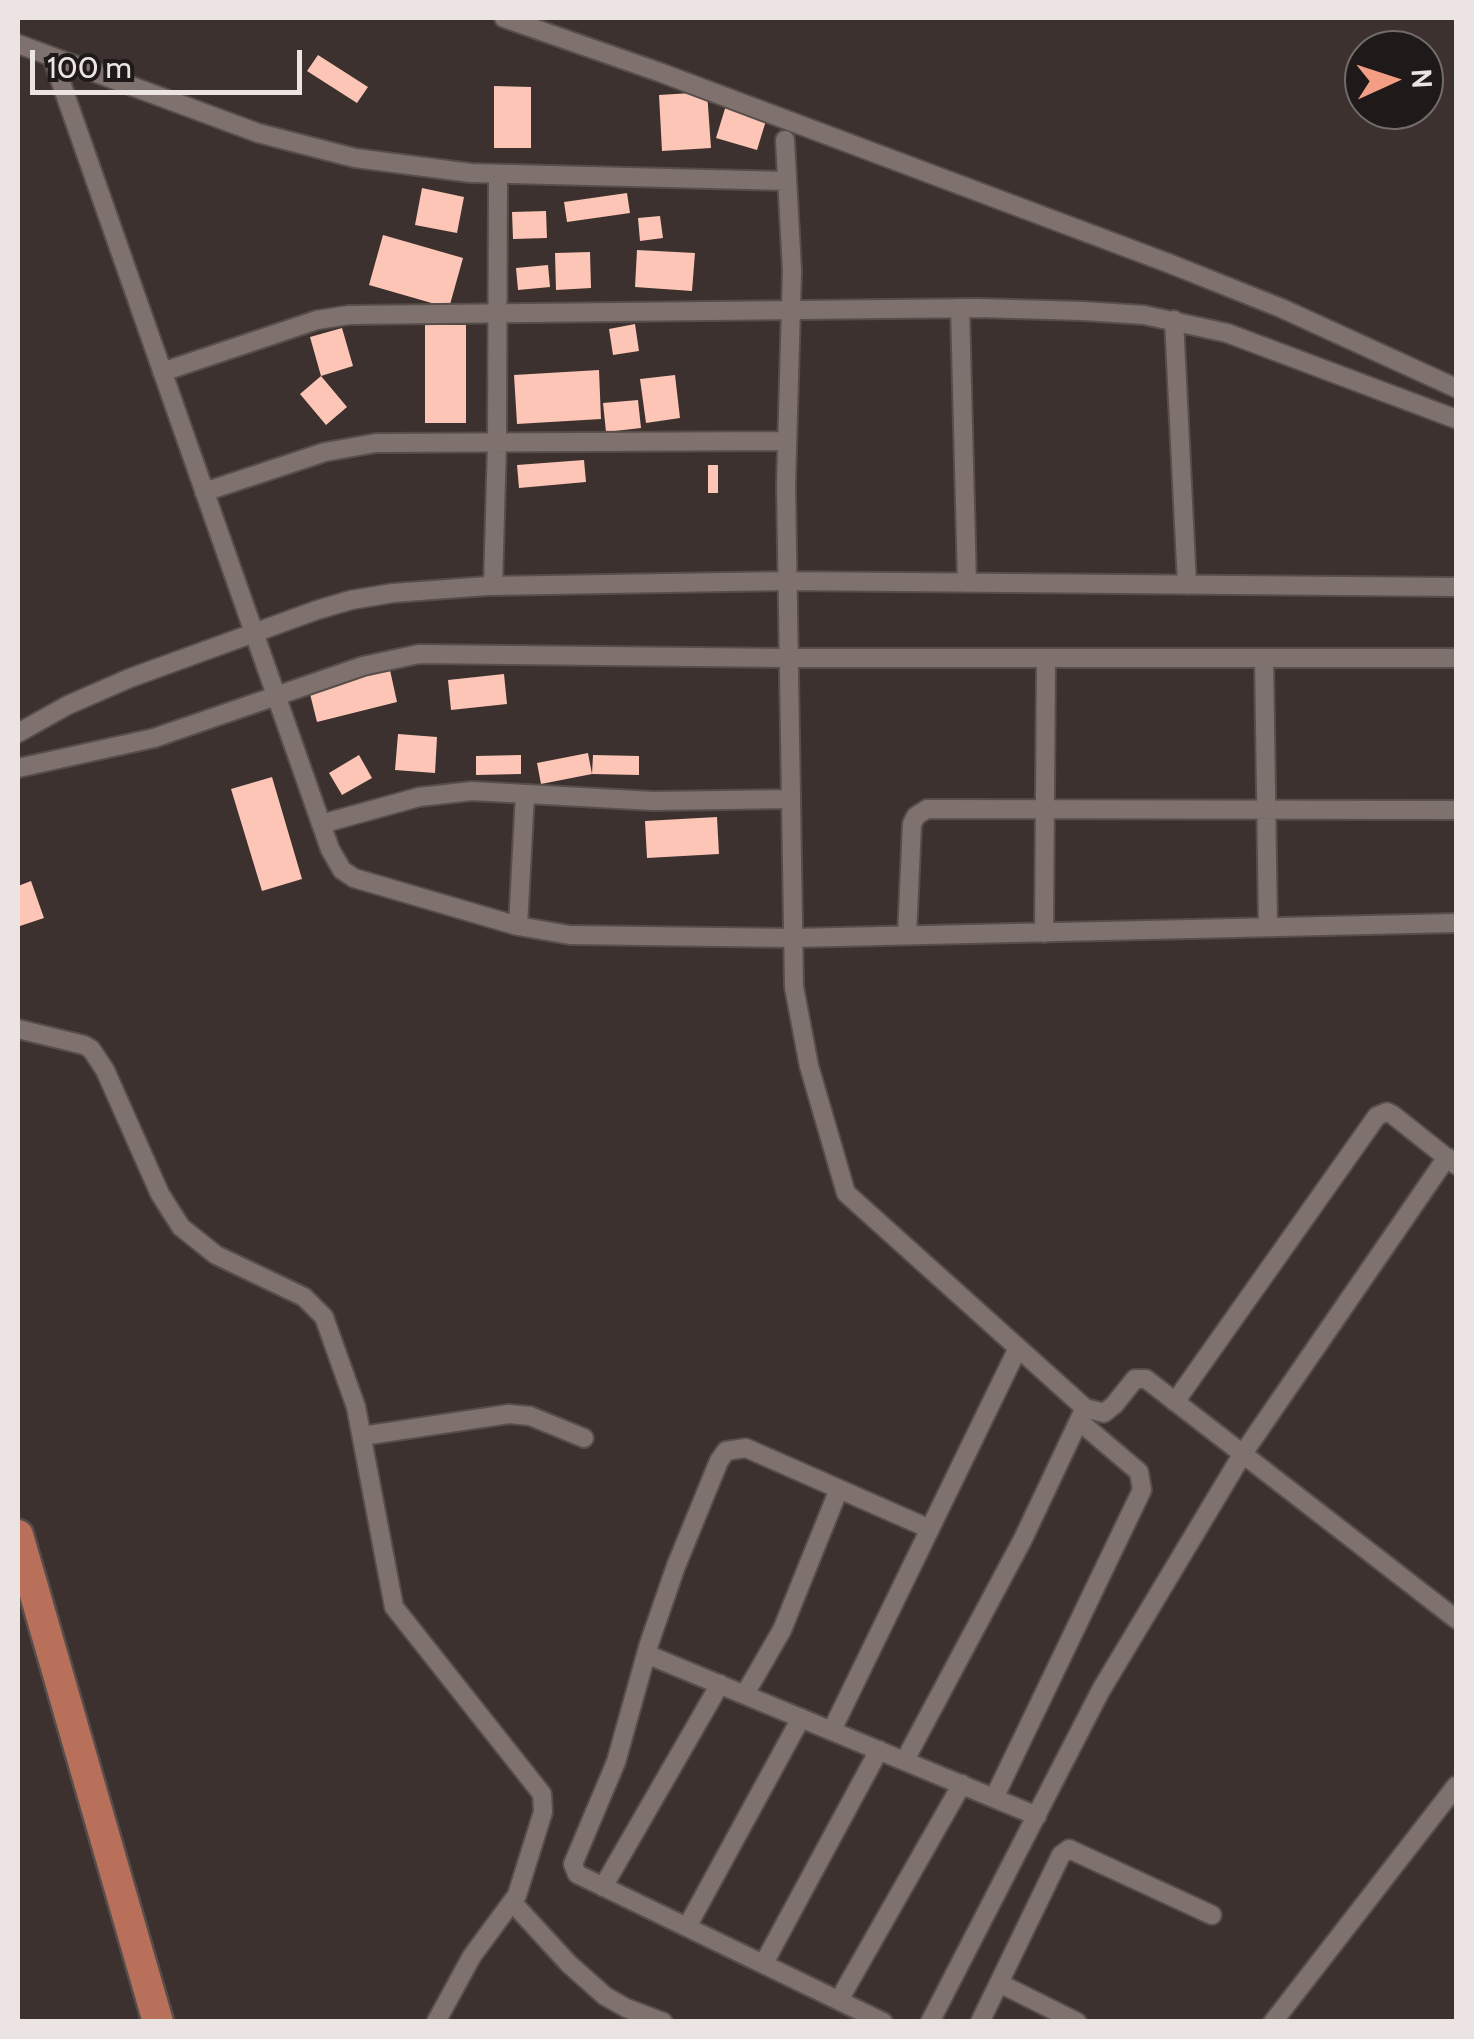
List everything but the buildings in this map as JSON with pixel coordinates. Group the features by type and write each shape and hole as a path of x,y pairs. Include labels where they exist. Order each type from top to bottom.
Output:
{"highway":[{"path":"18,1535 158,2022"}],"street":[{"path":"504,18 677,78 1200,276 1281,308 1456,388"},
{"path":"18,44 304,146 407,166 498,174 787,181"},
{"path":"52,57 321,824 336,861 354,878 518,926 570,935 793,938 1456,924"},
{"path":"784,140 791,311 786,441 787,581 797,1012 846,1193 1018,1348 1138,1472 1142,1490 994,1798"},
{"path":"493,586 498,174"},
{"path":"960,308 966,583"},
{"path":"162,372 317,320 348,314 1084,310 1174,320 1227,333 1456,420"},
{"path":"1174,320 1188,584"},
{"path":"204,492 340,448 376,443 786,441"},
{"path":"18,733 68,705 130,678 351,600 392,592 493,586 787,581 1456,587"},
{"path":"18,768 154,738 363,666 419,654 1456,658"},
{"path":"1044,932 1046,658"},
{"path":"1264,658 1268,928"},
{"path":"321,824 442,792 653,802 791,799"},
{"path":"518,926 524,794"},
{"path":"908,936 912,824 916,816 933,808 1456,810"},
{"path":"18,1030 84,1044 91,1049 105,1070 160,1194 181,1227 216,1255 316,1306 330,1331 362,1436 394,1607 542,1794 543,1812 521,1887 465,1968 436,2022"},
{"path":"930,2022 1094,1701 1242,1455 1452,1161 1393,1115 1387,1112 1377,1116 1175,1402"},
{"path":"832,1730 1018,1348"},
{"path":"1082,1415 1108,1411 1138,1378 1146,1380 1456,1619"},
{"path":"362,1436 508,1414 530,1416 584,1438"},
{"path":"905,1760 1008,1569 1082,1415"},
{"path":"883,2022 577,1874 573,1864 616,1762 676,1566 726,1451 746,1448 930,1530"},
{"path":"745,1694 782,1630 839,1489"},
{"path":"646,1654 1037,1816"},
{"path":"603,1887 720,1684"},
{"path":"686,1927 801,1718"},
{"path":"764,1963 879,1750"},
{"path":"840,2000 962,1784"},
{"path":"1273,2022 1456,1786"},
{"path":"980,2022 1062,1855 1069,1850 1212,1915"},
{"path":"513,1903 577,1972 632,2015 662,2022"},
{"path":"999,1983 1077,2022"}]}
